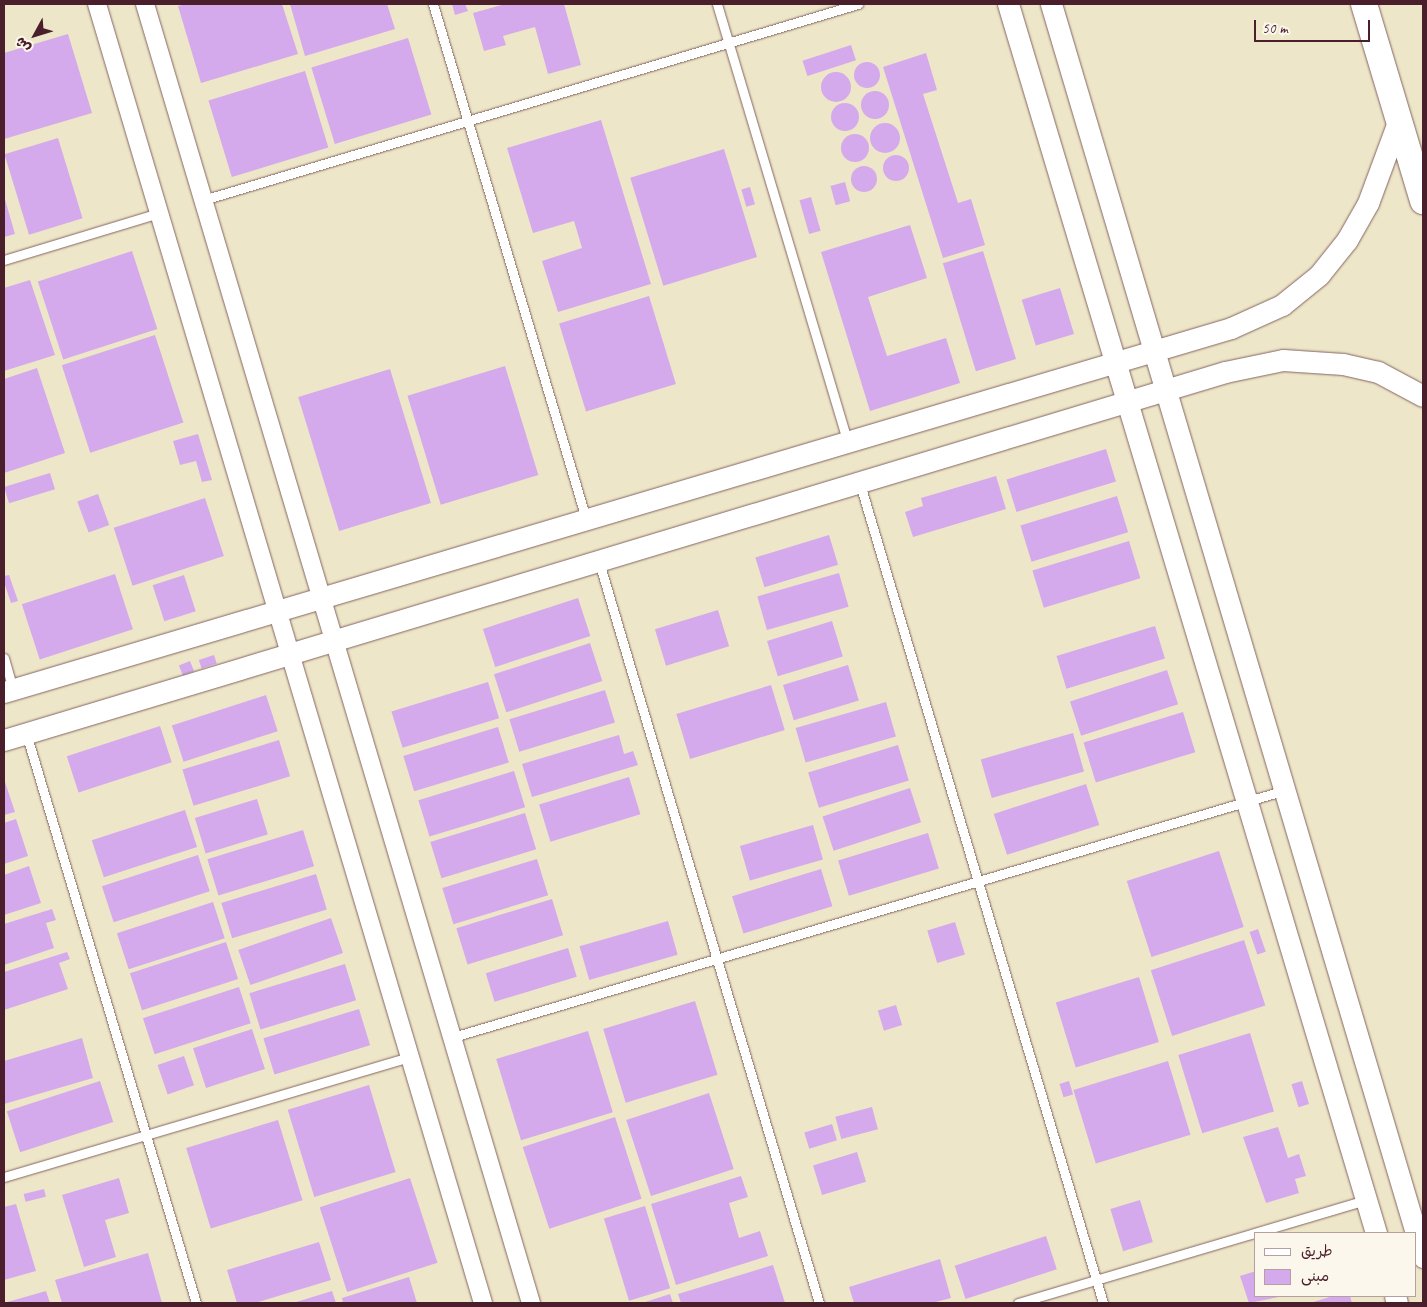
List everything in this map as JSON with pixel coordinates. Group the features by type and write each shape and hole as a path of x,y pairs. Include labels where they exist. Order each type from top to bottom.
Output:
{"main road":[{"path":"1364,4 1423,201"}],"street":[{"path":"97,4 483,1303"},
{"path":"145,4 531,1303"},
{"path":"1008,4 1376,1232"},
{"path":"1051,4 1416,1232"},
{"path":"8,691 1231,328 1274,309 1319,275 1347,240 1368,203 1399,119"},
{"path":"4,740 1128,404 1225,372 1283,360 1343,364 1378,372 1423,396"},
{"path":"1417,1236 1423,1256"}],"lane":[{"path":"433,4 586,518"},
{"path":"717,4 847,441"},
{"path":"203,200 858,4"},
{"path":"4,260 159,213"},
{"path":"860,484 1103,1303"},
{"path":"599,562 819,1303"},
{"path":"4,658 8,691"},
{"path":"26,733 196,1303"},
{"path":"453,1038 1285,790"},
{"path":"4,1177 410,1057"},
{"path":"1258,1232 1366,1200"},
{"path":"1018,1303 1254,1233"}],"building":[{"path":"186,4 282,4 298,54 201,83 178,6"},
{"path":"290,4 387,4 395,29 305,56"},
{"path":"452,4 465,4 468,11 455,15"},
{"path":"505,4 564,4 581,65 548,74 535,27 503,36 506,45 484,51 473,13"},
{"path":"68,34 92,113 4,139 4,53"},
{"path":"408,38 431,115 335,144 311,68"},
{"path":"851,45 856,60 807,76 802,61"},
{"path":"926,53 937,90 923,94 958,203 971,199 985,245 943,258 883,67"},
{"path":"867,62 876,66 880,75 876,84 867,88 858,84 854,75 858,66"},
{"path":"305,71 328,148 232,177 208,101"},
{"path":"836,72 846,77 851,87 846,97 836,102 826,97 821,87 826,77"},
{"path":"875,91 885,95 889,105 885,115 875,119 865,115 861,105 865,95"},
{"path":"845,103 855,107 859,117 855,127 845,131 835,127 831,117 835,107"},
{"path":"601,120 651,284 558,312 542,261 582,248 574,221 533,233 507,148"},
{"path":"885,123 895,128 900,138 895,148 885,153 875,148 870,138 875,128"},
{"path":"855,134 865,138 869,148 865,158 855,162 845,158 841,148 845,138"},
{"path":"58,138 83,218 29,235 4,154"},
{"path":"724,149 757,257 663,286 630,178"},
{"path":"896,155 905,159 909,168 905,177 896,181 887,177 883,168 887,159"},
{"path":"864,166 874,169 877,179 874,189 864,192 854,189 851,179 854,169"},
{"path":"845,182 850,201 836,205 831,186"},
{"path":"750,187 755,204 746,207 741,189"},
{"path":"4,196 15,234 4,237"},
{"path":"811,197 821,231 809,234 799,200"},
{"path":"910,225 927,278 868,297 887,356 946,338 960,383 870,411 821,252"},
{"path":"132,251 157,329 63,360 38,282"},
{"path":"983,251 1016,359 976,371 943,263"},
{"path":"30,280 55,355 4,371 4,288"},
{"path":"1060,288 1074,334 1036,346 1022,300"},
{"path":"649,296 676,384 586,411 559,323"},
{"path":"155,335 183,422 90,453 62,365"},
{"path":"505,366 538,475 441,505 407,396"},
{"path":"37,368 65,453 4,473 4,379"},
{"path":"390,369 431,503 339,531 298,397"},
{"path":"198,434 212,480 202,482 196,461 180,465 173,441"},
{"path":"1106,449 1116,482 1016,512 1007,479"},
{"path":"50,473 55,489 9,503 4,487"},
{"path":"996,476 1006,509 913,537 905,512 923,506 921,498"},
{"path":"98,494 109,525 89,533 77,502"},
{"path":"1117,496 1128,532 1032,562 1020,526"},
{"path":"205,498 224,556 133,586 114,528"},
{"path":"829,535 838,565 764,587 755,558"},
{"path":"1129,541 1140,578 1044,608 1032,571"},
{"path":"839,573 849,607 767,630 757,596"},
{"path":"115,574 133,629 40,659 22,604"},
{"path":"9,575 18,601 11,603 4,582 4,576"},
{"path":"184,575 196,611 164,621 153,585"},
{"path":"578,598 590,636 495,667 483,629"},
{"path":"718,610 729,646 666,666 655,629"},
{"path":"832,621 843,656 778,676 767,641"},
{"path":"1155,626 1165,659 1066,689 1057,656"},
{"path":"590,643 602,681 506,712 494,674"},
{"path":"214,655 217,664 202,669 199,660"},
{"path":"190,661 194,671 183,676 179,665"},
{"path":"848,665 859,700 794,720 783,685"},
{"path":"1167,670 1178,704 1081,736 1070,702"},
{"path":"488,682 499,718 403,748 391,712"},
{"path":"771,685 785,730 690,759 676,714"},
{"path":"605,690 615,723 519,752 509,719"},
{"path":"266,695 278,731 184,762 172,726"},
{"path":"886,702 896,737 806,763 796,728"},
{"path":"1183,712 1195,752 1096,783 1084,742"},
{"path":"160,726 172,762 79,792 67,756"},
{"path":"498,727 509,762 414,791 403,756"},
{"path":"1073,733 1084,771 992,798 981,759"},
{"path":"619,735 624,754 633,751 638,765 532,797 522,764"},
{"path":"279,740 290,776 194,806 182,770"},
{"path":"898,745 909,780 819,808 808,772"},
{"path":"514,771 525,807 429,837 418,800"},
{"path":"629,777 640,814 551,842 539,804"},
{"path":"4,779 15,812 4,815"},
{"path":"1086,784 1099,825 1007,855 994,814"},
{"path":"910,788 921,822 834,851 823,816"},
{"path":"257,799 268,834 206,853 195,818"},
{"path":"185,810 197,847 104,877 92,840"},
{"path":"525,813 536,849 441,878 430,842"},
{"path":"16,819 28,856 4,864 4,823"},
{"path":"813,825 823,860 750,881 740,846"},
{"path":"303,830 314,866 218,896 207,859"},
{"path":"928,833 939,868 849,896 838,860"},
{"path":"1219,851 1244,927 1151,957 1127,881"},
{"path":"198,855 210,891 114,922 102,886"},
{"path":"537,859 548,895 453,924 442,888"},
{"path":"29,866 41,903 4,915 4,875"},
{"path":"821,869 832,906 743,933 732,896"},
{"path":"316,874 327,909 232,938 221,903"},
{"path":"552,899 563,935 467,965 456,928"},
{"path":"213,902 225,938 129,969 117,933"},
{"path":"52,909 56,920 46,923 54,948 4,965 4,924"},
{"path":"331,918 343,953 250,985 238,950"},
{"path":"668,921 678,955 589,980 580,946"},
{"path":"955,922 965,955 937,963 927,930"},
{"path":"1258,929 1266,952 1257,955 1249,932"},
{"path":"1244,940 1265,1006 1172,1036 1151,970"},
{"path":"226,942 238,979 142,1010 130,973"},
{"path":"568,948 577,977 495,1002 486,973"},
{"path":"67,952 70,959 59,963 68,989 4,1010 4,972"},
{"path":"345,964 356,1000 260,1030 249,993"},
{"path":"1139,977 1159,1042 1076,1067 1056,1002"},
{"path":"239,987 251,1023 155,1054 143,1018"},
{"path":"695,1001 718,1075 626,1103 603,1029"},
{"path":"896,1005 902,1025 884,1031 878,1011"},
{"path":"359,1009 370,1045 274,1075 263,1038"},
{"path":"252,1029 265,1069 206,1088 193,1048"},
{"path":"588,1031 613,1112 521,1140 496,1059"},
{"path":"1250,1033 1274,1111 1202,1133 1178,1055"},
{"path":"82,1038 93,1078 4,1104 4,1061"},
{"path":"184,1056 194,1085 168,1094 158,1065"},
{"path":"1168,1061 1191,1135 1096,1164 1073,1090"},
{"path":"100,1081 113,1122 20,1152 7,1111"},
{"path":"1069,1081 1073,1094 1064,1097 1059,1084"},
{"path":"1302,1081 1309,1104 1298,1107 1291,1084"},
{"path":"369,1085 396,1172 314,1197 288,1110"},
{"path":"709,1093 734,1169 651,1196 626,1120"},
{"path":"872,1107 878,1129 841,1139 835,1117"},
{"path":"615,1117 642,1199 549,1229 523,1147"},
{"path":"278,1120 303,1200 211,1228 186,1148"},
{"path":"832,1124 837,1140 809,1149 804,1132"},
{"path":"1278,1127 1288,1158 1299,1154 1306,1176 1295,1179 1299,1193 1266,1203 1243,1137"},
{"path":"857,1152 866,1182 822,1195 813,1165"},
{"path":"741,1176 748,1197 729,1203 739,1238 760,1231 768,1256 676,1285 651,1204"},
{"path":"119,1178 129,1213 105,1220 116,1257 84,1267 62,1195"},
{"path":"410,1178 438,1263 347,1292 320,1207"},
{"path":"44,1189 46,1197 26,1202 24,1194"},
{"path":"1140,1200 1153,1242 1123,1251 1110,1209"},
{"path":"16,1204 36,1271 4,1280 4,1207"},
{"path":"645,1206 670,1288 629,1301 604,1219"},
{"path":"1046,1236 1057,1269 966,1299 955,1266"},
{"path":"319,1242 331,1280 255,1303 237,1303 227,1270"},
{"path":"148,1253 162,1303 62,1303 55,1280"},
{"path":"940,1259 951,1298 932,1303 854,1303 849,1287"},
{"path":"773,1265 785,1303 681,1303 678,1294"},
{"path":"1254,1272 1254,1297 1279,1297 1249,1303 1240,1276"},
{"path":"409,1277 417,1303 343,1303 342,1298"},
{"path":"46,1291 50,1303 4,1303"},
{"path":"332,1291 336,1303 293,1303"},
{"path":"670,1294 673,1303 642,1303"},
{"path":"1330,1297 1350,1297 1352,1303 1310,1303"}]}
